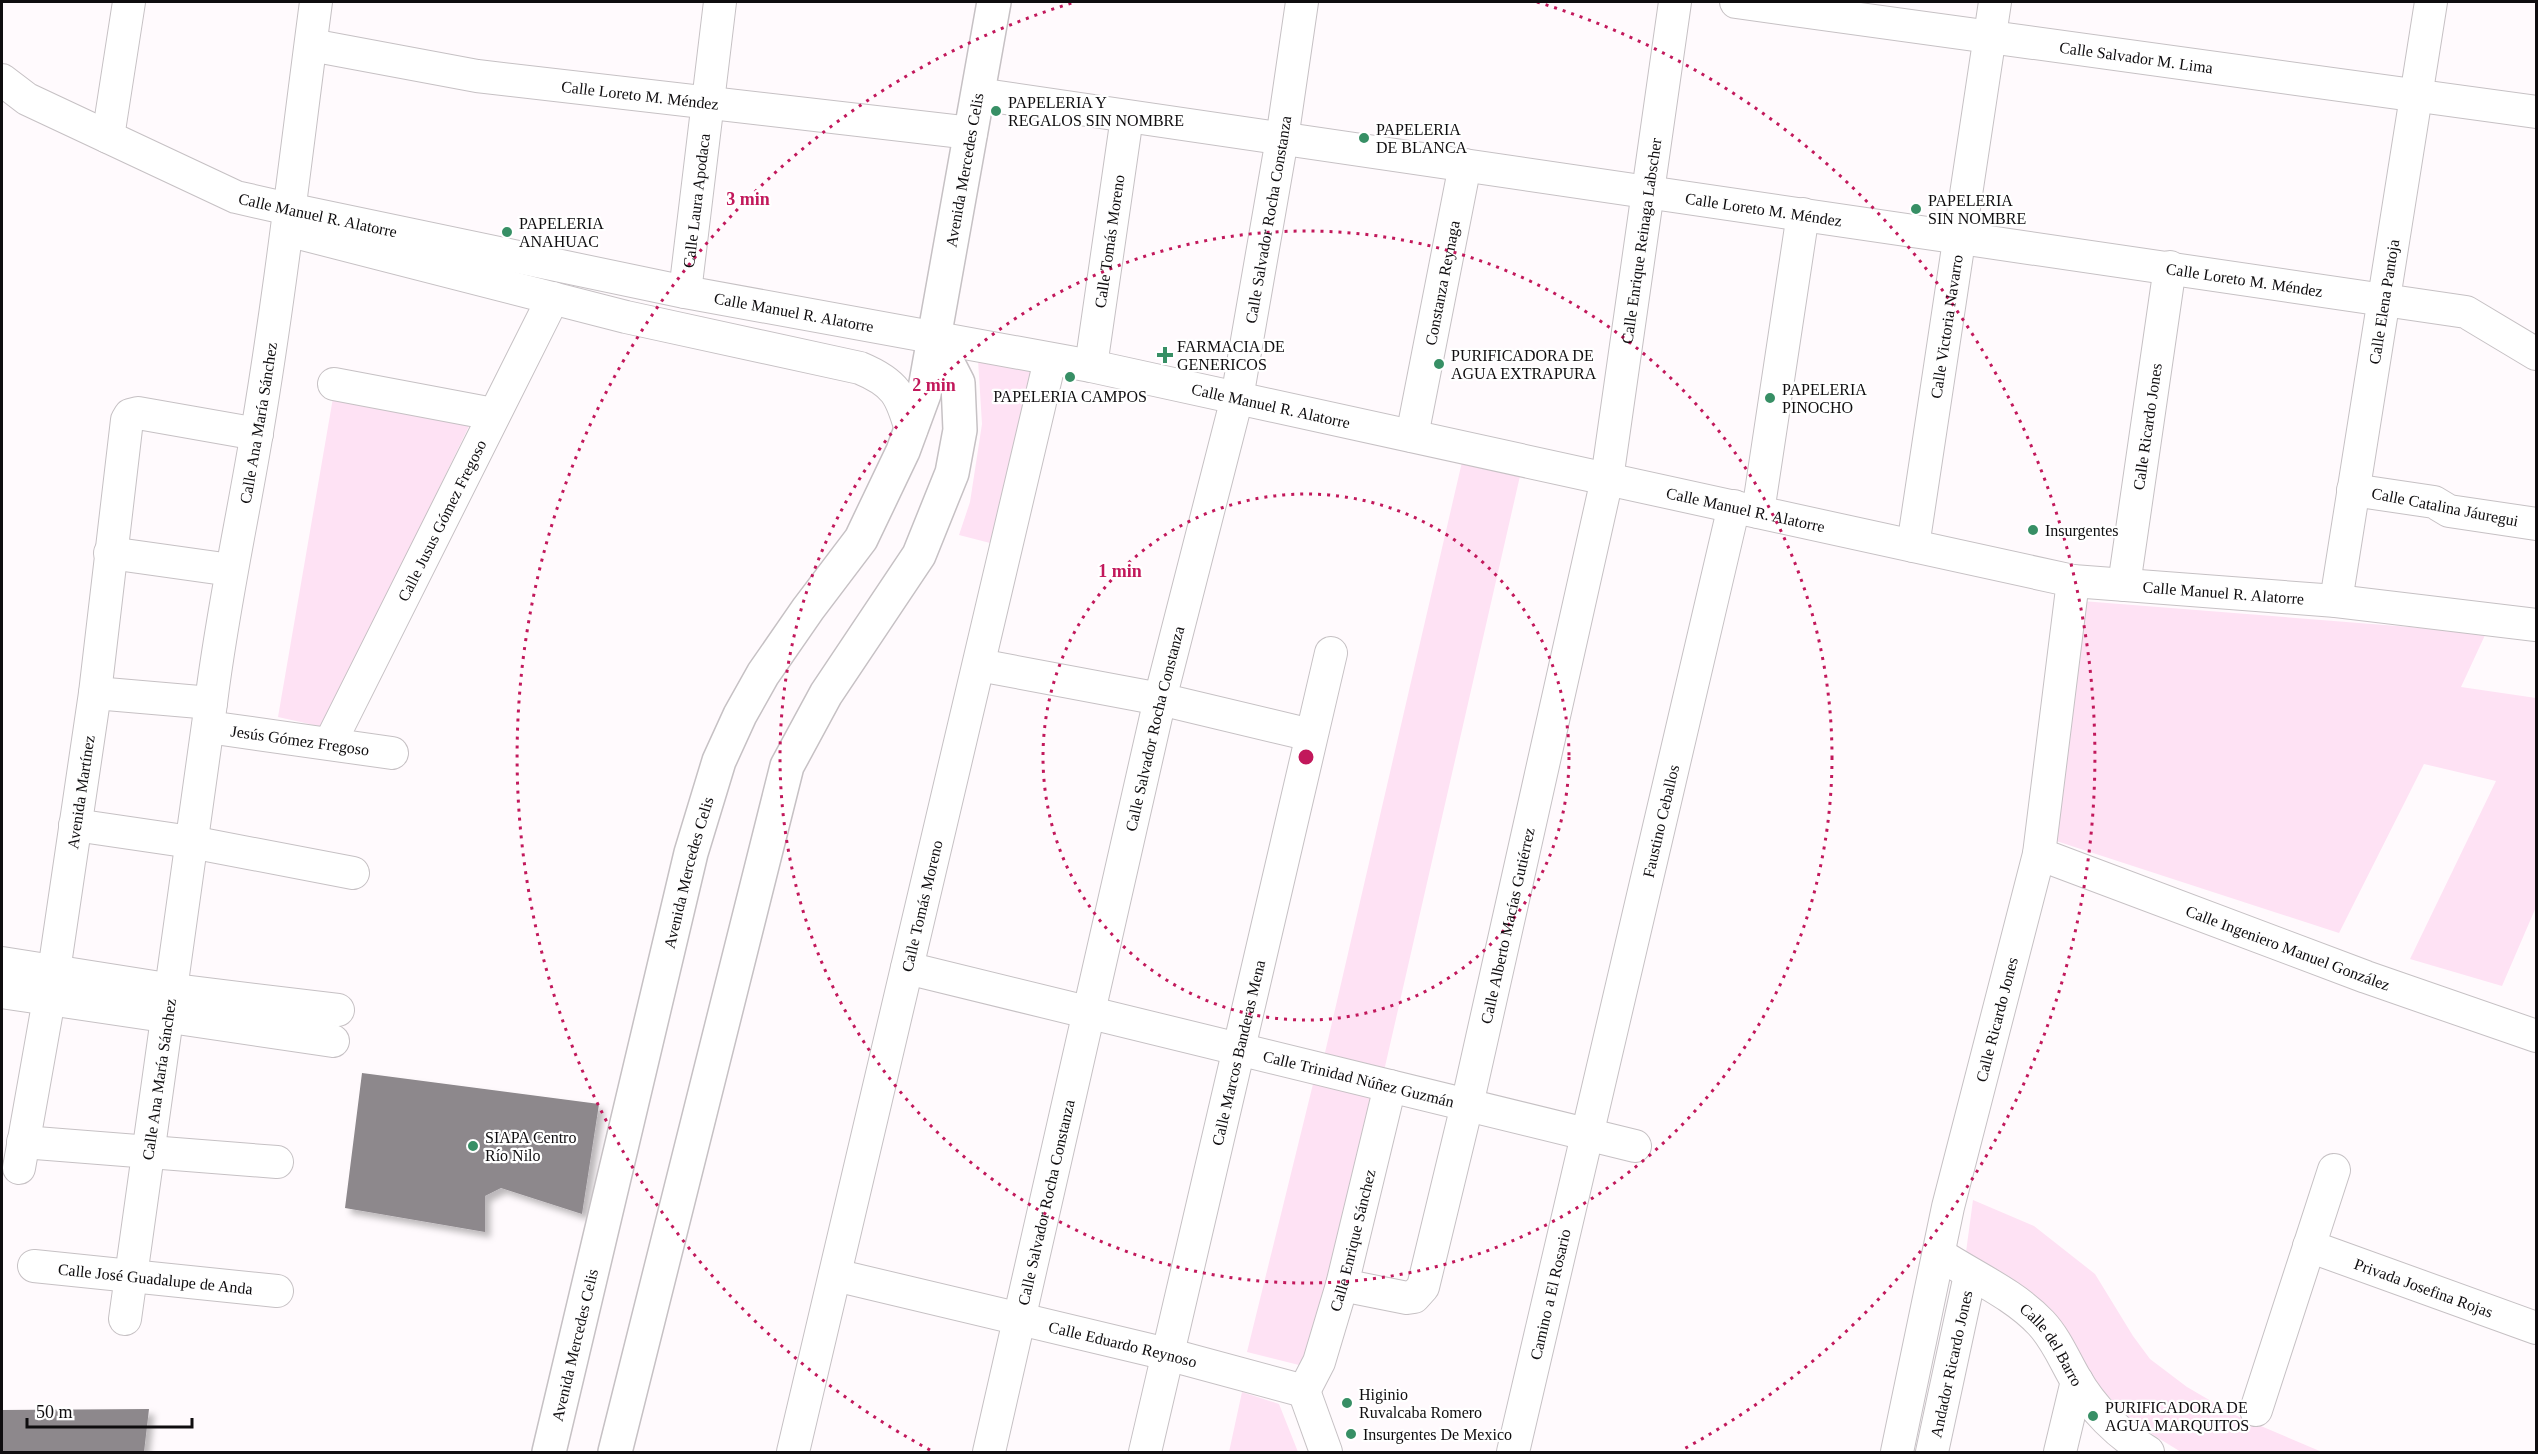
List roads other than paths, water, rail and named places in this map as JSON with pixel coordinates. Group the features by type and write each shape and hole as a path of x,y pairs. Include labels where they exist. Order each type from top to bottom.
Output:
{"main road":[{"name":"Avenida Mercedes Celis","path":"550,1452 691,853 719,761 764,674 808,609 861,539 911,430 924,394 994,2"},
{"path":"615,1452 787,766 826,694 919,555 952,473 960,430 958,383 935,338"}],"street":[{"path":"108,137 129,2"},
{"name":"Calle Ana María Sánchez","path":"125,1318 209,715 231,570 257,434 316,2"},
{"name":"Calle Laura Apodaca","path":"685,292 720,2"},
{"name":"Calle Salvador Rocha Constanza","path":"989,1452 1160,699 1237,398 1282,139 1302,2"},
{"name":"Calle Enrique Reinaga Labscher","path":"1607,479 1675,2"},
{"name":"Calle Salvador M. Lima","path":"1736,2 2536,112"},
{"name":"Calle Victoria Navarro","path":"1913,546 1995,2"},
{"name":"Calle Elena Pantoja","path":"2336,601 2431,2"},
{"name":"Calle Loreto M. Méndez","path":"310,45 477,76 971,133"},
{"name":"Calle Manuel R. Alatorre","path":"2,80 14,97 288,219 1091,366 2073,581 2336,601 2536,625"},
{"name":"Calle Loreto M. Méndez","path":"978,94 2384,298 2466,312 2536,354"},
{"name":"Calle Tomás Moreno","path":"1091,366 1127,117"},
{"name":"Constanza Reynaga","path":"1412,436 1465,165"},
{"name":"Faustino Ceballos","path":"1585,1134 1746,509 1803,214"},
{"path":"288,219 553,298 860,368 877,375 894,387 903,400 911,430"},
{"name":"Calle Ricardo Jones","path":"2124,585 2170,267"},
{"name":"Calle Jusus Gómez Fregoso","path":"330,743 553,298"},
{"name":"Calle Tomás Moreno","path":"793,1452 1050,360"},
{"path":"334,384 493,414"},
{"name":"Avenida Martínez","path":"148,1152 21,1155 51,985 95,693 127,420 130,415 138,413 257,434"},
{"name":"Calle Alberto Macías Gutiérrez","path":"1342,1286 1407,1298 1414,1298 1421,1292 1467,1105 1607,479"},
{"name":"Calle Catalina Jáuregui","path":"2353,490 2434,502 2449,511 2536,524"},
{"path":"110,553 231,570"},
{"name":"Calle Ricardo Jones","path":"1897,1452 1948,1207 2039,854 2073,581"},
{"name":"Calle Marcos Banderas Mena","path":"1145,1452 1332,653"},
{"path":"979,664 1160,699 1311,735"},
{"name":"Jesús Gómez Fregoso","path":"95,693 209,715 330,743 392,753"},
{"path":"75,825 191,842 353,873"},
{"name":"Calle Ingeniero Manuel González","path":"2039,854 2366,977 2536,1036"},
{"path":"2,963 51,985 170,1003 333,1041"},
{"name":"Calle Trinidad Núñez Guzmán","path":"907,968 1635,1146"},
{"path":"2,992 51,985"},
{"path":"170,1003 338,1010"},
{"name":"Calle Enrique Sánchez","path":"1304,1391 1319,1362 1342,1286 1390,1086"},
{"name":"Camino a El Rosario","path":"1513,1452 1585,1134"},
{"path":"148,1152 277,1162"},
{"path":"2256,1410 2334,1170"},
{"name":"Privada Josefina Rojas","path":"2309,1246 2536,1328"},
{"name":"Calle del Barro","path":"1939,1254 2024,1308 2041,1323 2054,1340 2076,1381 2123,1438 2148,1452"},
{"name":"Calle José Guadalupe de Anda","path":"33,1266 131,1274 277,1291"},
{"name":"Calle Eduardo Reynoso","path":"835,1275 1167,1354 1304,1391"},
{"name":"Andador Ricardo Jones","path":"1932,1452 1970,1275"},
{"path":"2060,1452 2076,1381"},
{"path":"1304,1391 1326,1452"}],"place":[{"name":"PAPELERIA Y REGALOS SIN NOMBRE","path":"996,111"},
{"name":"PAPELERIA DE BLANCA","path":"1364,138"},
{"name":"PAPELERIA SIN NOMBRE","path":"1916,209"},
{"name":"PAPELERIA ANAHUAC","path":"507,232"},
{"name":"FARMACIA DE GENERICOS","path":"1165,355"},
{"name":"PURIFICADORA DE AGUA EXTRAPURA","path":"1439,364"},
{"name":"PAPELERIA CAMPOS","path":"1070,377"},
{"name":"PAPELERIA PINOCHO","path":"1770,398"},
{"name":"Insurgentes","path":"2033,530"},
{"name":"SIAPA Centro Río Nilo","path":"473,1146"},
{"name":"Higinio Ruvalcaba Romero","path":"1347,1403"},
{"name":"PURIFICADORA DE AGUA MARQUITOS","path":"2093,1416"},
{"name":"Insurgentes De Mexico","path":"1351,1434"}]}
